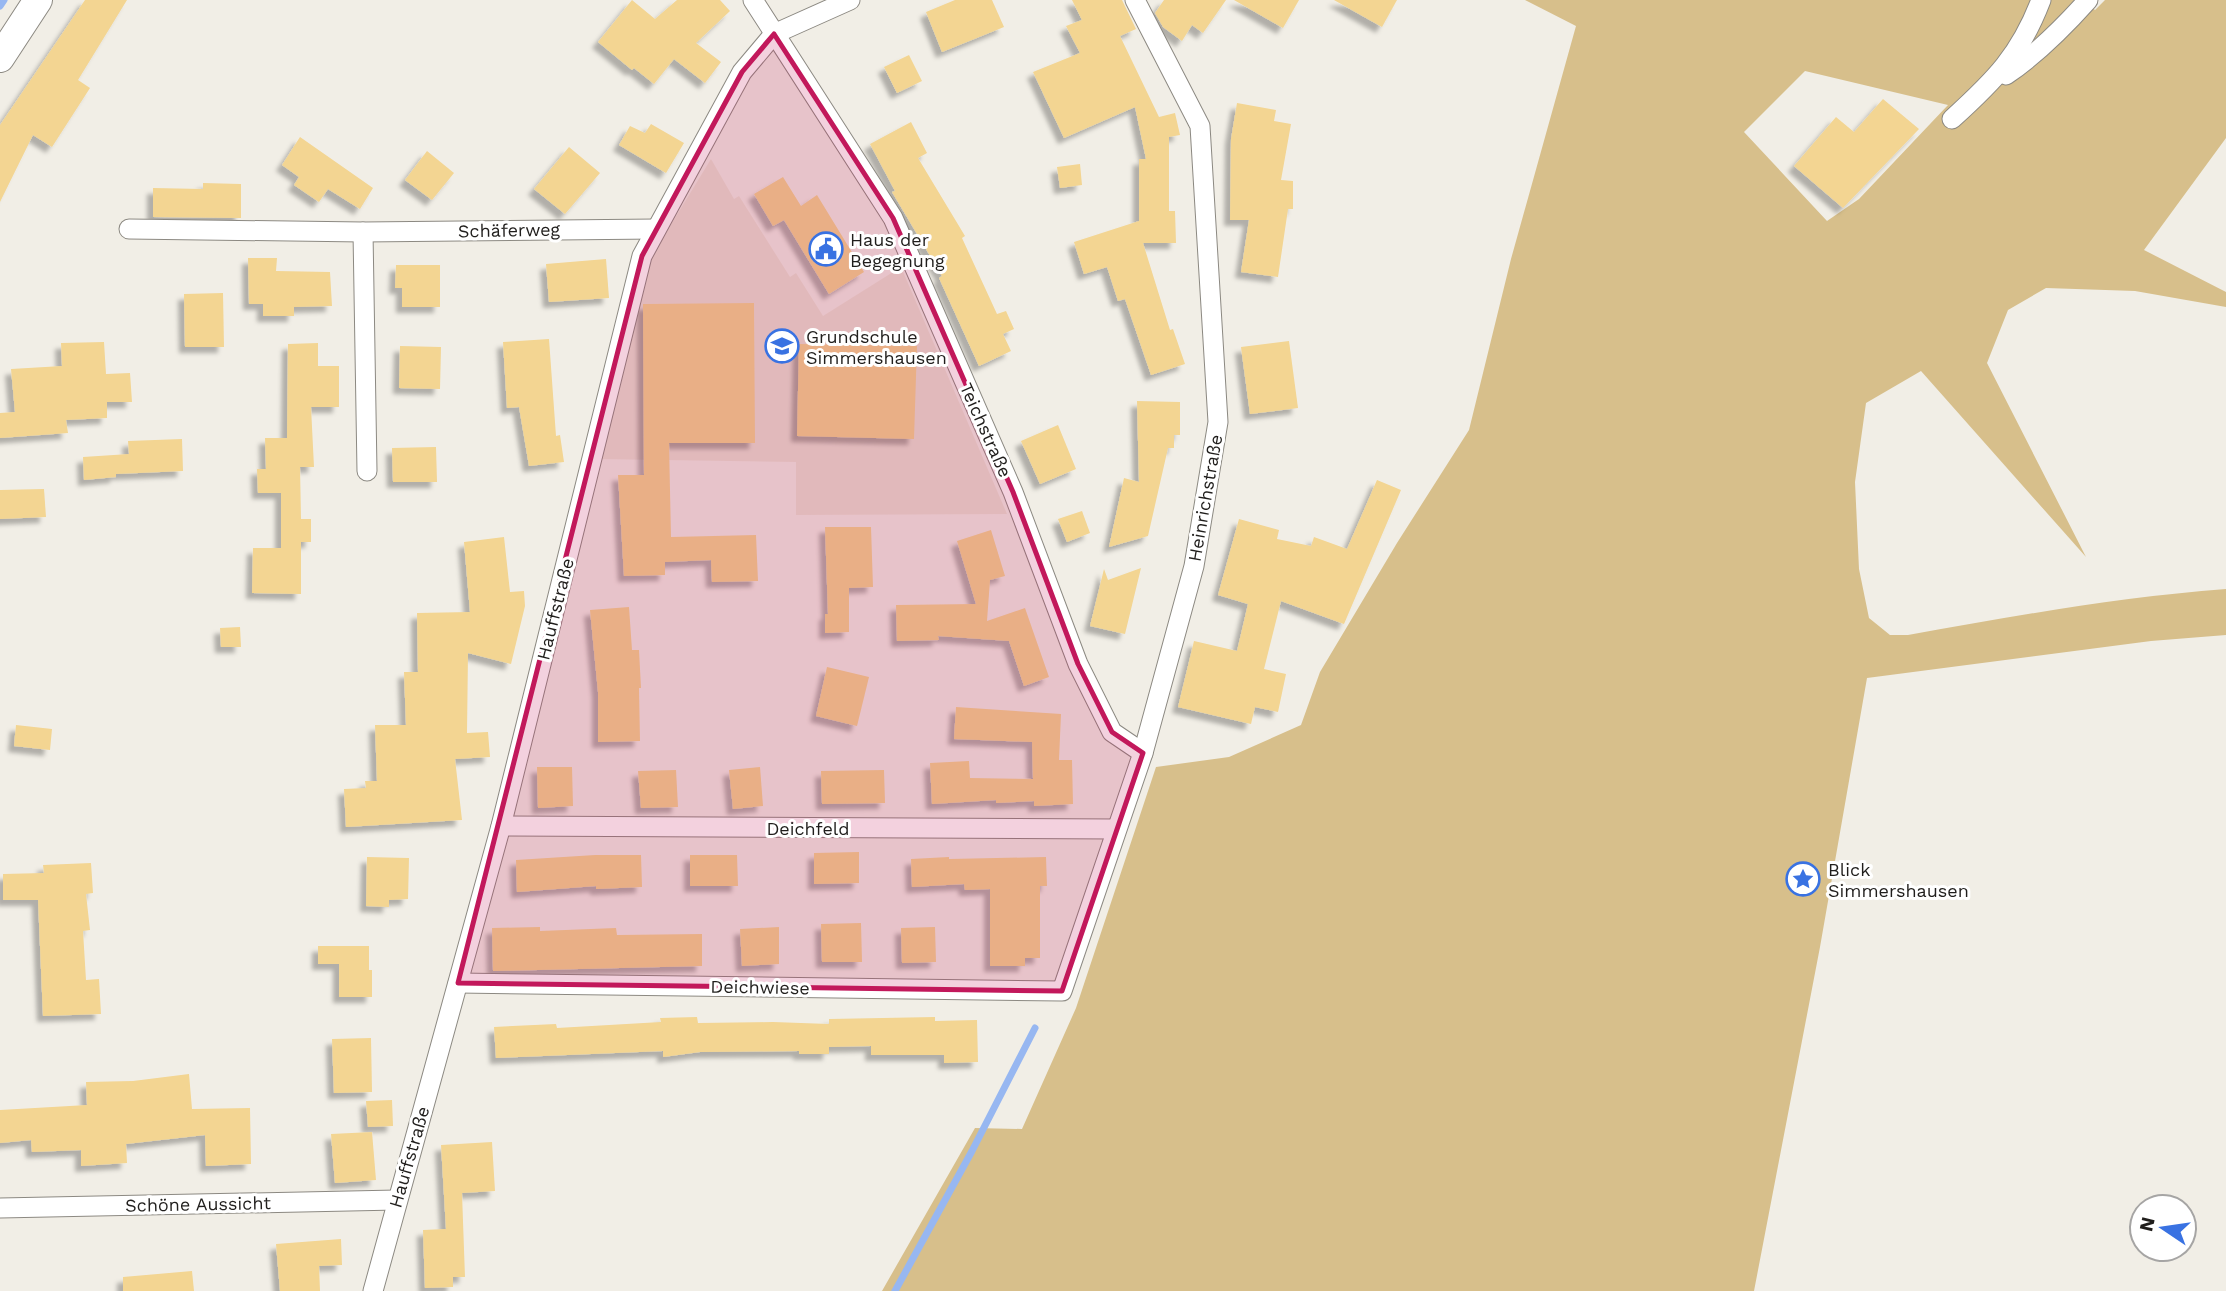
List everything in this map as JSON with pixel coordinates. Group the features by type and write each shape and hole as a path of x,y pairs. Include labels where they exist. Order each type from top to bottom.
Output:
{"street":[{"path":"0,58 38,0"},
{"name":"Teichstraße","path":"752,0 893,218 1013,492 1079,664 1112,732 1143,753"},
{"name":"Hauffstraße","path":"373,1291 501,826 642,256 742,72 774,34 850,0"},
{"name":"Heinrichstraße","path":"1062,991 1143,753 1194,566 1218,422 1200,126 1135,0"},
{"path":"1952,119 1979,95 2012,59 2031,26 2041,0"},
{"path":"1979,95 2024,63 2088,0"},
{"name":"Schäferweg","path":"129,229 363,232 656,229"},
{"path":"363,232 367,471"},
{"name":"Deichfeld","path":"501,826 1116,829"},
{"name":"Deichwiese","path":"458,983 1062,991"},
{"name":"Schöne Aussicht","path":"0,1208 397,1199"}],"highlighted area":[{"path":"774,34 893,218 1013,492 1078,664 1112,732 1143,753 1062,991 458,983 642,256 742,72"}],"shaded area":[{"path":"1525,0 2083,0 2095,10 2105,0 2226,0 2226,138 2144,250 2226,292 2226,307 2135,291 2046,288 2008,310 1987,363 2086,557 1921,371 1866,403 1855,482 1859,569 1869,618 1890,635 1908,635 2106,602 2226,589 2226,635 2151,641 1867,678 1820,947 1754,1291 882,1291 975,1128 1022,1129 1076,1008 1156,767 1229,757 1301,725 1320,672 1469,430 1511,259 1576,26","holes":["1805,71 1948,105 1859,199 1827,221 1744,132"]},
{"name":"Grundschule Simmershausen","path":"711,159 734,199 739,196 790,277 796,273 823,316 901,267 1007,514 796,515 796,462 597,459 653,254"}],"building":[{"path":"85,0 127,0 78,80 90,88 52,147 33,135 0,202 0,125"},
{"path":"632,0 655,19 677,0 720,0 730,11 696,43 721,62 705,83 674,59 654,84 598,42"},
{"path":"955,0 992,0 1004,27 942,52 926,12"},
{"path":"1072,0 1122,0 1136,29 1120,36 1159,117 1175,113 1180,135 1169,137 1169,211 1175,211 1176,243 1143,243 1170,330 1173,329 1185,364 1151,375 1125,299 1118,301 1107,267 1084,274 1074,242 1139,221 1139,159 1146,159 1135,107 1064,138 1033,72 1080,53 1066,26 1082,20"},
{"path":"1164,0 1226,0 1203,33 1192,25 1182,41 1163,27 1155,13"},
{"path":"1234,0 1299,0 1283,28"},
{"path":"1334,0 1397,0 1382,27"},
{"path":"909,55 922,81 897,93 884,67"},
{"path":"1883,99 1919,129 1843,208 1794,166 1836,117 1854,132"},
{"path":"1237,103 1276,110 1274,121 1291,124 1281,180 1293,181 1293,209 1288,209 1278,277 1241,272 1249,220 1230,220 1231,139"},
{"path":"911,122 927,153 918,158 965,236 962,238 997,314 1006,311 1014,329 1003,334 1011,351 979,366 939,278 942,276 892,192 895,191 870,144"},
{"path":"651,124 684,143 666,173 619,145 630,126 645,133"},
{"path":"300,137 373,188 360,209 328,189 319,202 294,185 299,177 282,165"},
{"path":"569,147 600,173 565,214 534,189"},
{"path":"427,151 454,173 432,200 405,180"},
{"path":"1080,164 1082,185 1060,188 1057,167"},
{"name":"Haus der Begegnung","path":"783,177 801,206 817,195 864,272 829,294 784,220 773,226 754,194"},
{"path":"203,183 241,184 241,218 153,217 153,188 203,189"},
{"path":"248,258 277,258 276,271 330,272 332,306 294,307 294,316 263,316 263,304 249,304"},
{"path":"606,259 609,298 549,302 546,264"},
{"path":"396,265 440,265 440,307 402,307 402,288 395,288"},
{"path":"223,293 224,347 185,347 184,294"},
{"path":"754,303 755,443 669,443 671,537 756,535 758,581 712,582 711,560 665,562 665,575 624,576 618,475 644,475 643,304"},
{"path":"549,339 556,436 560,435 564,462 529,466 519,407 507,408 503,342"},
{"path":"1289,341 1298,408 1250,414 1241,347"},
{"path":"104,342 106,374 130,373 132,402 107,402 107,418 66,420 68,433 0,438 0,413 15,412 11,369 62,366 61,343"},
{"path":"318,343 318,366 339,366 339,407 311,407 314,467 300,467 301,519 311,519 311,542 301,542 301,594 252,593 253,548 281,548 281,493 258,493 257,469 266,469 265,438 287,438 288,344"},
{"path":"799,344 917,346 914,439 797,436"},
{"path":"400,346 441,347 440,389 399,388"},
{"path":"1137,401 1180,402 1180,435 1174,435 1174,448 1168,448 1148,536 1109,547 1124,478 1139,482"},
{"path":"1058,425 1076,469 1040,484 1021,441"},
{"path":"182,439 183,471 116,474 116,477 84,480 83,457 129,454 128,441"},
{"path":"436,447 437,482 393,482 392,448"},
{"path":"1377,480 1401,490 1344,624 1281,601 1264,669 1286,674 1278,712 1255,707 1251,724 1178,707 1194,641 1237,651 1248,604 1218,595 1239,519 1279,530 1277,539 1311,546 1314,537 1347,549"},
{"path":"44,489 46,517 0,519 0,490"},
{"path":"1082,511 1090,533 1067,542 1058,519"},
{"path":"825,527 871,527 873,587 849,588 849,632 825,633 825,614 828,614"},
{"path":"991,530 1005,576 990,580 987,621 1025,608 1049,677 1024,686 1009,641 938,636 939,640 897,641 896,605 976,604 957,541"},
{"path":"504,537 510,592 524,591 525,606 511,664 468,653 467,733 488,732 490,757 455,759 462,820 346,827 344,789 366,788 365,781 377,781 375,725 406,725 404,672 418,672 417,613 470,612 464,542"},
{"path":"1141,568 1125,634 1090,626 1104,569 1108,580"},
{"path":"629,607 632,650 639,650 640,741 598,742 598,692 590,610"},
{"path":"240,627 241,647 221,647 220,628"},
{"path":"827,667 869,677 857,726 816,716"},
{"path":"956,707 1061,714 1059,760 1072,760 1073,804 1034,806 1034,801 996,803 996,800 932,804 930,763 969,761 970,778 1033,779 1032,742 954,739"},
{"path":"16,725 52,729 50,750 14,746"},
{"path":"537,767 572,767 573,806 538,808"},
{"path":"760,767 763,806 733,809 729,770"},
{"path":"676,770 678,807 641,808 638,771"},
{"path":"884,770 885,803 822,804 821,771"},
{"path":"859,852 859,883 814,884 814,853"},
{"path":"641,855 642,887 596,889 596,886 517,892 516,860"},
{"path":"690,855 737,855 738,886 690,886"},
{"path":"367,857 409,858 408,899 389,900 389,907 366,906"},
{"path":"1046,857 1047,886 1040,886 1040,958 1025,958 1025,966 990,966 990,889 965,890 964,884 912,887 911,859"},
{"path":"91,863 93,893 86,894 90,930 83,931 86,980 99,979 101,1014 43,1016 38,900 3,900 3,874 44,873 43,865"},
{"path":"861,923 862,962 822,962 821,924"},
{"path":"540,927 540,931 616,928 617,935 702,934 702,966 493,971 492,928"},
{"path":"779,927 779,964 742,966 740,929"},
{"path":"935,927 936,962 902,963 901,928"},
{"path":"318,946 369,946 372,997 339,997 339,964 318,964"},
{"path":"697,1017 698,1023 829,1024 829,1019 935,1017 935,1021 977,1020 978,1062 944,1063 944,1055 871,1055 871,1046 829,1047 829,1054 799,1054 799,1051 700,1052 663,1057 663,1051 496,1058 494,1027 556,1024 557,1028 661,1022 660,1018"},
{"path":"371,1038 372,1092 334,1093 332,1039"},
{"path":"189,1074 192,1109 250,1108 251,1164 206,1166 205,1135 126,1144 127,1163 81,1166 81,1150 32,1152 31,1140 0,1143 0,1110 87,1105 86,1082 133,1081"},
{"path":"392,1100 393,1126 368,1127 366,1101"},
{"path":"372,1132 376,1180 335,1183 331,1134"},
{"path":"492,1142 495,1191 462,1193 465,1277 453,1277 453,1287 425,1288 423,1230 446,1229 441,1145"},
{"path":"341,1239 342,1265 319,1266 320,1291 280,1291 276,1244"},
{"path":"192,1271 194,1291 123,1291 123,1277"}],"waterway":[{"path":"0,6 4,0"},
{"path":"895,1291 972,1151 1035,1028"}],"place":[{"name":"Haus der Begegnung","path":"826,249"},
{"name":"Grundschule Simmershausen","path":"782,346"},
{"name":"Blick Simmershausen","path":"1803,879"}]}
